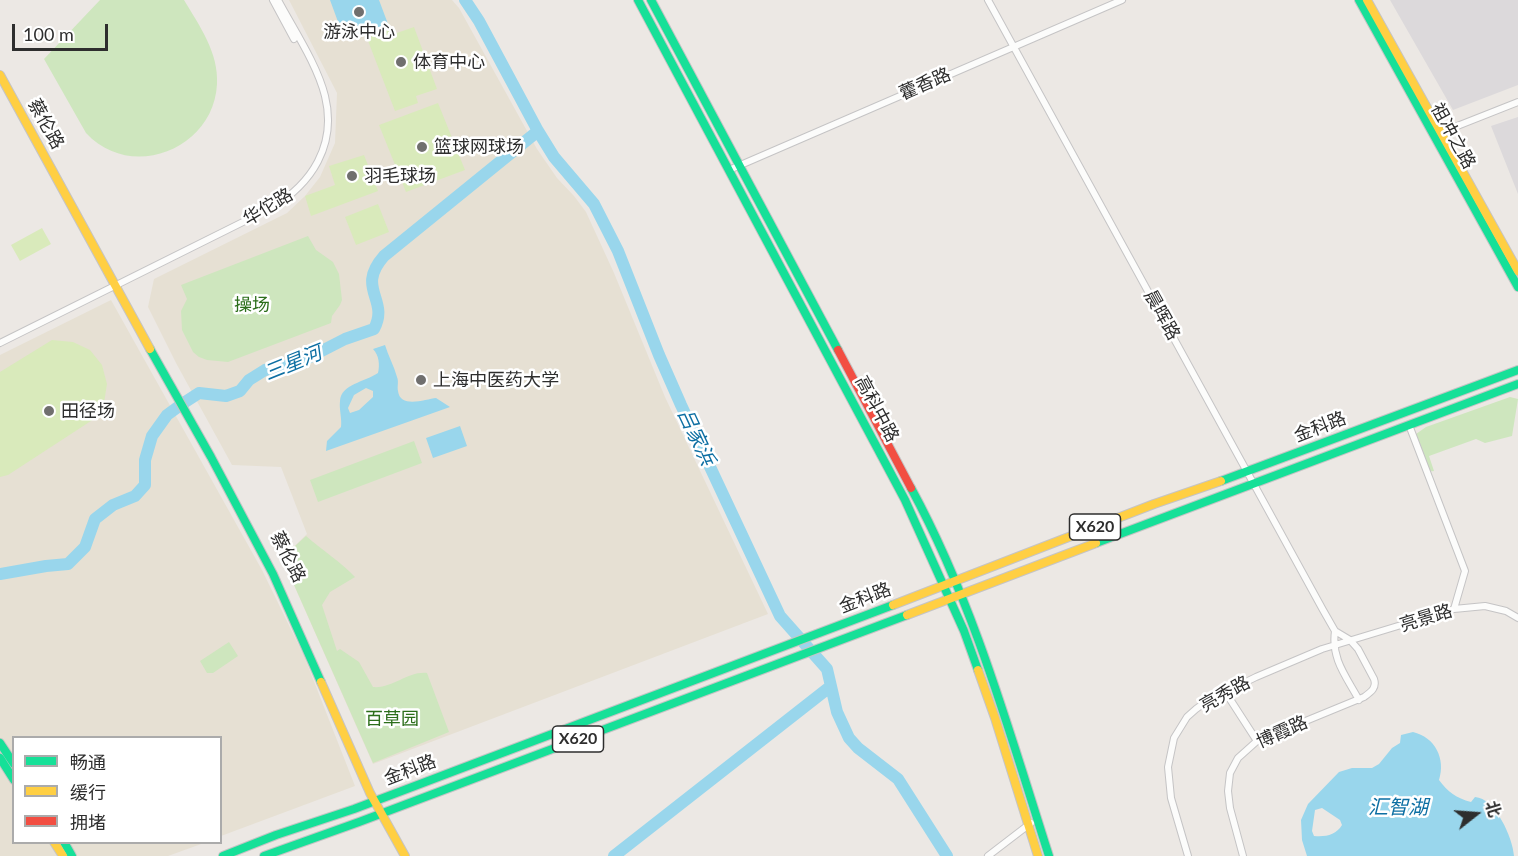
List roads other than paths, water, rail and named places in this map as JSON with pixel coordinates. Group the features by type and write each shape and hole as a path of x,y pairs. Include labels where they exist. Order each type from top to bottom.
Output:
{"main road":[{"name":"高科中路","path":"638,0 880,450 950,598 991,709 1038,856"},
{"name":"高科中路","path":"651,0 891,446 955,581 986,658 1049,856"},
{"name":"祖冲之路","path":"1359,0 1518,271"},
{"name":"祖冲之路","path":"1367,0 1518,287"},
{"name":"蔡伦路","path":"0,75 281,577 376,801 410,856"},
{"name":"金科路","path":"223,856 376,801 1154,504 1518,370"},
{"name":"金科路","path":"264,856 1518,384"},
{"path":"0,743 12,761"},
{"path":"0,758 12,777"},
{"name":"蔡伦路","path":"383,813 405,856"}],"street":[{"name":"华佗路","path":"0,343 282,197 299,183 314,162 322,134 324,121 321,97 312,73 273,0"},
{"name":"华佗路","path":"116,284 271,208 302,186 318,163 327,128 325,96 316,71 278,0"},
{"name":"晨晖路","path":"988,0 1335,631"},
{"name":"藿香路","path":"729,170 1122,0"},
{"path":"1438,134 1518,102"},
{"path":"1409,425 1465,571 1454,609"},
{"name":"亮景路","path":"1333,645 1466,606 1485,606 1506,611 1518,618"},
{"path":"1335,631 1350,640 1358,649 1376,683 1370,693 1359,700 1336,659 1333,645 1335,631"},
{"name":"亮秀路","path":"1188,856 1168,782 1169,753 1174,738 1187,717 1207,701 1256,677 1333,645"},
{"path":"1227,693 1257,741"},
{"name":"博霞路","path":"1243,856 1230,808 1228,781 1238,758 1257,741 1359,700"},
{"path":"988,856 1038,819"}],"water":[{"name":"游泳中心","path":"330,0 379,0 388,24 357,36 353,26 341,30"},
{"path":"385,345 398,379 400,397 403,400 414,402 436,398 450,407 326,451 327,441 341,427 341,395 354,384 378,373 377,354 373,349","holes":["366,388 373,391 373,397 359,410 350,413 348,408 354,395"]},
{"path":"460,426 467,446 433,458 426,438"},
{"name":"汇智湖","path":"1413,732 1433,744 1440,757 1439,780 1449,791 1471,802 1475,797 1482,799 1496,811 1510,839 1514,856 1307,856 1302,840 1301,820 1308,804 1339,772 1352,768 1372,768 1379,764 1392,748 1400,743 1401,735","holes":["1322,808 1340,820 1342,825 1334,833 1327,836 1314,836 1312,831 1315,810"]}],"waterway":[{"name":"吕家浜","path":"465,0 479,21 554,157 594,204 618,251 681,405 780,616 827,669 837,712 849,738 858,748 898,779 947,856"},
{"name":"三星河","path":"0,574 68,564 85,547 95,519 113,505 135,496 145,485 145,460 152,436 167,415 182,404 199,393 226,396 240,391 249,380 265,370 304,360 345,339 374,329 378,319 378,310 372,277 384,256 538,131"},
{"path":"614,856 831,686"}],"place":[{"name":"游泳中心","path":"359,12"},
{"name":"体育中心","path":"401,62"},
{"name":"篮球网球场","path":"422,147"},
{"name":"羽毛球场","path":"352,176"},
{"name":"上海中医药大学","path":"421,380"},
{"name":"田径场","path":"49,411"}],"park label":[{"name":"操场","path":"252,305"},
{"name":"百草园","path":"392,719"}]}
